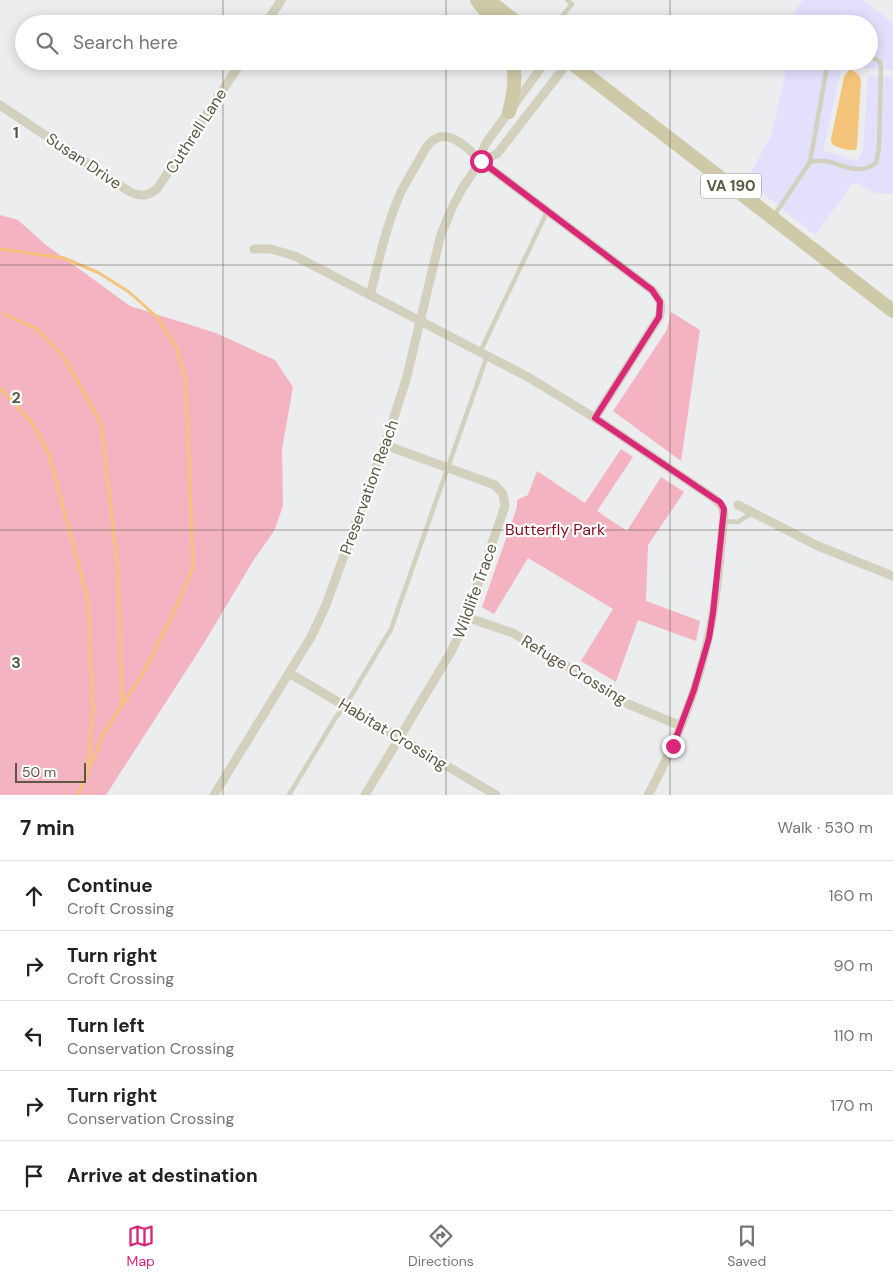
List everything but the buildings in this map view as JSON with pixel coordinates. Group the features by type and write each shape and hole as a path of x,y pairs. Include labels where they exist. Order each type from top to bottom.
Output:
{"main road":[{"path":"477,0 488,15"},
{"path":"488,0 507,15"},
{"path":"508,112 514,96 514,70"},
{"name":"VA 190","path":"581,70 893,311"}],"street":[{"path":"272,15 281,0"},
{"name":"Cuthrell Lane","path":"146,196 157,189 236,70"},
{"name":"Preservation Reach","path":"481,161 481,154 486,143 539,70"},
{"name":"Preservation Reach","path":"214,795 311,637 326,605 406,380 441,234 452,208 463,187 481,161 497,154 562,70"},
{"name":"Susan Drive","path":"0,105 130,192 146,196"},
{"path":"370,295 385,238 401,192 431,141 438,137 446,136 456,140 652,290 660,302 659,317 595,418"},
{"path":"254,249 271,249 295,256 528,377 595,418 720,502 724,509 709,638 694,690 673,746 648,795"},
{"name":"Wildlife Trace","path":"365,795 451,652 466,617 505,506 500,490 495,485 384,445"},
{"path":"738,505 818,546 893,576"},
{"name":"Refuge Crossing","path":"466,617 513,633 628,704 680,726"},
{"name":"Habitat Crossing","path":"289,673 496,795"}],"lane":[{"path":"563,15 573,2 567,0"},
{"path":"810,162 819,160 859,171 868,169 876,163 879,148 881,68 878,61"},
{"path":"772,218 810,162 826,70"},
{"path":"289,795 391,629 448,467 483,354 548,210"},
{"path":"723,521 738,522 752,513"}],"shaded area":[{"path":"803,0 863,0 893,23 893,70 878,69 878,15 793,14"},
{"path":"786,70 841,70 823,150 857,161 863,150 868,75 893,77 893,194 875,193 854,182 815,235 746,180 771,137"},
{"path":"849,70 859,75 861,81 856,150 837,147 832,144 831,139 844,77"}],"green space":[{"path":"0,215 18,220 46,245 130,306 216,333 275,360 293,387 282,449 283,506 274,531 253,561 204,643 106,795 0,795"},
{"path":"671,312 700,330 681,461 613,411 667,330"},
{"name":"Butterfly Park","path":"621,449 633,457 597,511 627,531 661,477 684,492 648,545 646,601 700,621 696,641 638,620 616,682 581,661 613,609 528,558 494,614 482,607 517,507 517,500 528,495 537,471 585,503"}],"waterway":[{"path":"0,249 64,258 99,273 129,292 157,317 177,348 186,383 193,567 179,601 144,671 103,735 78,795"},
{"path":"4,314 37,329 63,356 101,423 118,570 122,705"},
{"path":"0,388 32,423 49,454 88,600 93,711 88,765"}],"route":[{"path":"481,161 652,290 659,298 661,307 659,317 595,418 720,502 724,509 709,638 694,690 673,746"}]}
